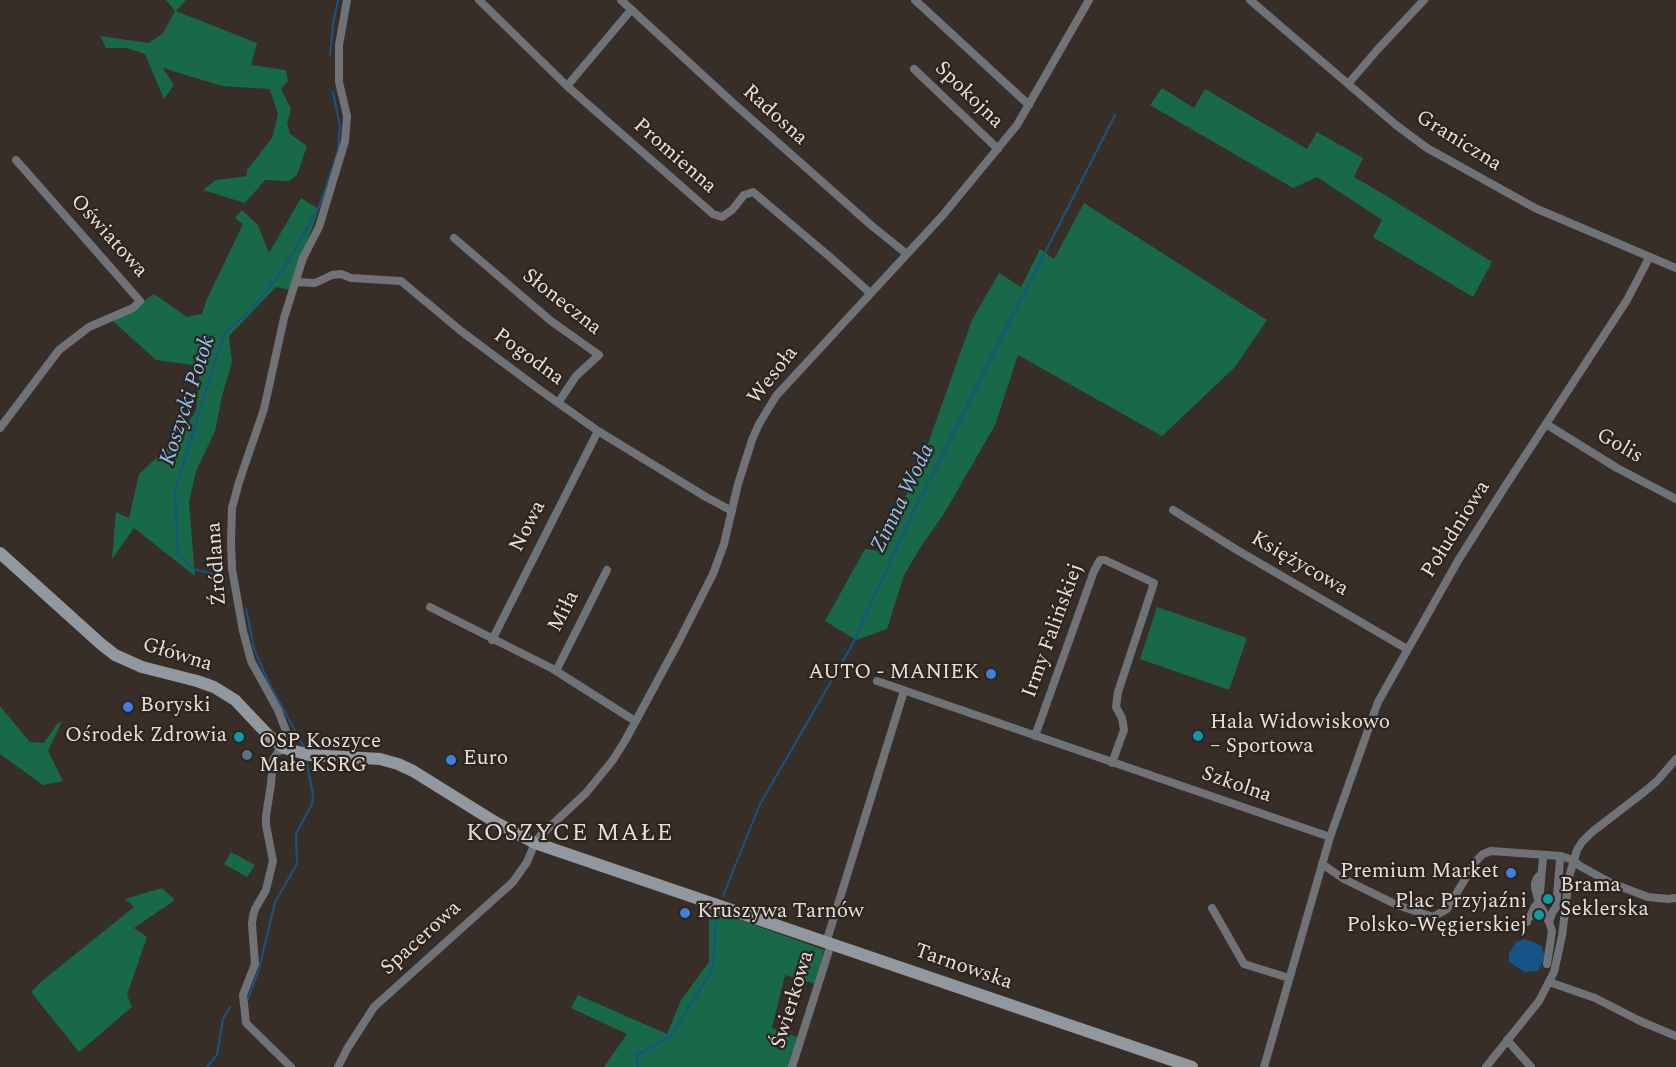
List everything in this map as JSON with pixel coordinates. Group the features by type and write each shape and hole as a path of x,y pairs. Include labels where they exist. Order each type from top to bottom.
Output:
{"street":[{"name":"Źródlana","path":"284,748 286,731 278,710 251,661 243,631 232,569 232,508 264,409 284,318 303,258 319,227 345,141 347,116 339,81 339,45 347,0"},
{"name":"Promienna","path":"479,0 567,86 713,214 722,217 732,210 744,195 753,192 870,293"},
{"name":"Radosna","path":"621,0 732,102 907,255"},
{"path":"915,0 1029,105"},
{"name":"Wesoła","path":"535,843 586,793 613,760 695,611 713,574 724,544 738,484 752,440 776,396 907,255 998,150 1017,125 1089,0"},
{"name":"Graniczna","path":"1250,0 1396,125 1427,148 1534,208 1676,268"},
{"path":"1348,84 1424,0"},
{"path":"567,86 631,10"},
{"name":"Spokojna","path":"914,69 998,150"},
{"name":"Oświatowa","path":"0,428 59,350 89,327 133,308 140,301 16,160"},
{"name":"Słoneczna","path":"454,238 551,321 599,355 576,376 558,403"},
{"name":"Południowa","path":"1330,837 1378,702 1407,649 1460,559 1627,300 1649,258"},
{"name":"Pogodna","path":"297,282 315,283 332,275 341,274 351,278 401,281 461,331 598,431 732,511"},
{"name":"Golis","path":"1546,424 1617,468 1676,499"},
{"name":"Nowa","path":"492,640 598,431"},
{"name":"Księżycowa","path":"1173,510 1407,649"},
{"name":"Główna","path":"0,553 106,649 123,660 142,667 206,683 220,690 235,700 270,737 284,748 309,755 380,759 398,764 501,826 535,843 721,907"},
{"name":"Irmy Falińskiej","path":"1035,736 1094,572 1100,560 1105,560 1154,583 1118,692 1116,707 1122,718 1124,730 1112,763"},
{"name":"Miła","path":"556,671 607,570"},
{"path":"430,608 556,671 635,721"},
{"name":"Szkolna","path":"877,681 1330,837"},
{"path":"828,943 904,691"},
{"path":"284,748 273,760 266,825 273,861 266,890 253,916 255,964 243,995 246,1023 291,1067"},
{"path":"1486,1067 1539,1001 1549,982 1560,949 1573,860 1582,842 1657,781 1676,759"},
{"path":"1264,1067 1330,837"},
{"name":"Spacerowa","path":"338,1067 346,1048 374,1007 513,882 527,862 535,843"},
{"path":"1322,864 1344,879 1397,905 1432,917 1447,909 1476,861 1487,852 1497,851 1562,856 1573,860 1611,883 1648,897 1676,898"},
{"path":"1542,858 1539,903 1552,931 1546,964"},
{"path":"1549,922 1556,908 1560,860"},
{"path":"1516,920 1527,920 1539,903"},
{"name":"Tarnowska","path":"721,907 1192,1067"},
{"path":"1212,908 1244,964 1289,978"},
{"name":"Świerkowa","path":"792,1067 828,943"},
{"path":"1549,982 1595,999 1676,1036"},
{"path":"1507,1040 1531,1067"}],"green space":[{"path":"166,0 186,0 176,11 257,43 251,65 286,70 288,81 281,89 291,109 287,123 290,134 307,146 297,175 289,181 265,180 245,203 203,190 216,180 247,176 247,170 272,138 278,114 270,89 222,86 163,68 174,85 164,99 145,54 127,48 106,48 100,36 149,43 163,33 175,11"},
{"path":"1162,88 1194,108 1205,89 1307,149 1317,132 1363,158 1354,177 1492,262 1473,297 1373,237 1382,220 1317,177 1293,188 1150,105"},
{"path":"301,198 319,209 290,290 276,287 229,336 232,362 215,431 196,471 189,502 195,576 134,528 112,559 116,512 129,518 139,474 177,439 196,411 200,366 156,360 113,321 154,294 187,317 202,314 243,224 235,218 242,210 258,225 269,253"},
{"path":"1084,203 1267,320 1235,367 1162,436 1018,355 995,425 945,512 904,575 887,629 856,640 825,621 865,549 879,551 919,469 972,320 999,273 1021,287 1040,249 1054,259"},
{"path":"1157,607 1247,638 1229,690 1140,659"},
{"path":"0,706 30,742 44,743 57,724 62,721 48,751 63,781 43,785 0,754"},
{"path":"231,852 255,865 247,877 224,864"},
{"path":"162,888 175,900 134,928 147,937 127,995 132,1007 79,1052 31,992 134,907 125,899"},
{"path":"709,912 721,913 824,950 815,984 785,975 772,1028 800,1038 793,1067 604,1067 627,1034 571,1008 578,995 667,1034 681,1000 709,962"}],"water":[{"path":"1525,939 1542,946 1545,958 1538,971 1525,972 1509,962 1509,953 1516,942"}],"waterway":[{"name":"Koszycki Potok","path":"330,55 338,0"},
{"name":"Koszycki Potok","path":"226,578 194,569 178,554 175,490 224,334 258,302 283,270 319,207 338,151 340,126 333,92"},
{"name":"Zimna Woda","path":"723,896 760,804 851,647 913,512 1115,115"},
{"name":"Koszycki Potok","path":"246,608 254,649 268,681 304,747"},
{"name":"Koszycki Potok","path":"248,999 259,969 275,902 297,864 296,834 312,804 313,795 307,764"},
{"name":"Zimna Woda","path":"638,1067 637,1055 670,1037 713,969 716,913"},
{"name":"Koszycki Potok","path":"207,1067 217,1055 223,1019 230,1007"}],"place":[{"name":"AUTO - MANIEK","path":"991,674"},
{"name":"Boryski","path":"128,707"},
{"name":"Hala Widowiskowo – Sportowa","path":"1198,736"},
{"name":"Ośrodek Zdrowia","path":"239,737"},
{"name":"OSP Koszyce Małe KSRG","path":"247,755"},
{"name":"Euro","path":"451,760"},
{"name":"Premium Market","path":"1511,873"},
{"name":"Brama Seklerska","path":"1548,899"},
{"name":"Kruszywa Tarnów","path":"685,913"},
{"name":"Plac Przyjaźni Polsko-Węgierskiej","path":"1539,915"}],"district":[{"name":"KOSZYCE MAŁE","path":"570,835"}]}
